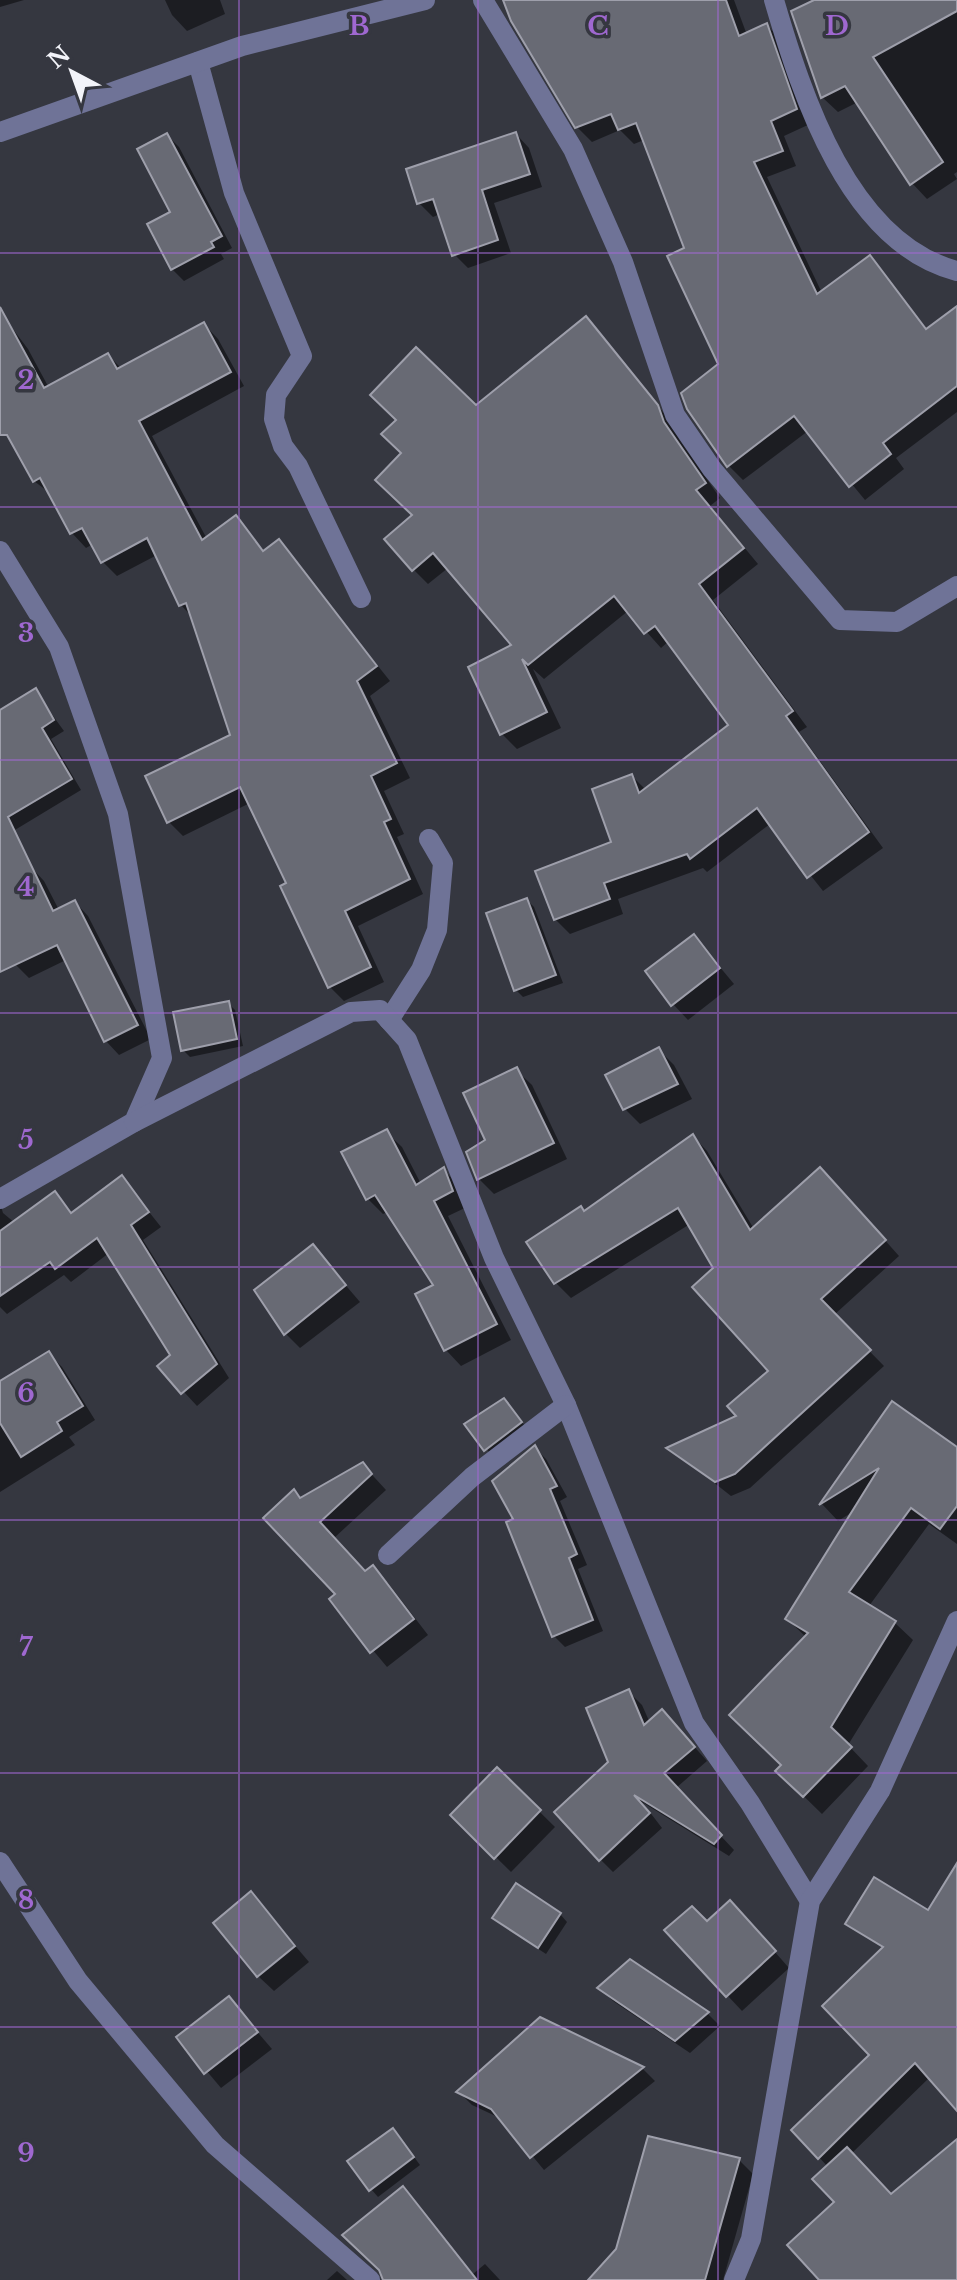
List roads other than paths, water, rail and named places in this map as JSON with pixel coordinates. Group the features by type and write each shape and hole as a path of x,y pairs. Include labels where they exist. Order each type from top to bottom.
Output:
{"street":[{"path":"0,132 242,46 425,0"},
{"path":"483,0 573,149 623,262 675,415 712,469 840,620 897,622 957,586"},
{"path":"774,0 793,66 838,165 866,210 909,251 932,265 957,271"},
{"path":"198,62 234,193 302,356 276,395 274,419 283,446 298,466 361,598"},
{"path":"0,551 59,647 118,814 162,1058 134,1122"},
{"path":"389,1020 421,970 437,930 443,863 429,839"},
{"path":"0,1199 134,1122 351,1012 380,1010 407,1040 494,1258 566,1405 694,1723 750,1803 810,1901"},
{"path":"388,1555 472,1477 566,1405"},
{"path":"734,2280 751,2239 810,1901 880,1791 957,1621"},
{"path":"0,1862 78,1981 215,2145 370,2280"}]}
